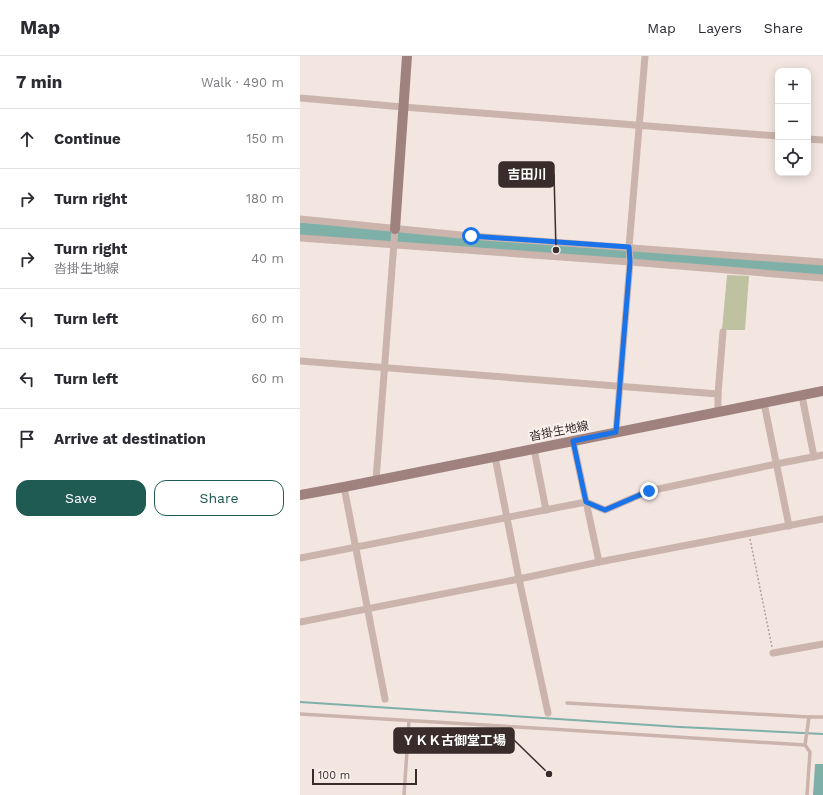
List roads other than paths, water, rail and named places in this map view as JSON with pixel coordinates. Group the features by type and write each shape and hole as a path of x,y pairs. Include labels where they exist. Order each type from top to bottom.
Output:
{"main road":[{"path":"395,229 407,56"},
{"name":"沓掛生地線","path":"300,495 823,391"}],"street":[{"path":"616,432 630,262 629,247 645,56"},
{"path":"300,98 775,136"},
{"path":"811,139 823,140"},
{"path":"300,219 471,236 823,262"},
{"path":"376,480 395,229"},
{"path":"300,238 630,262 823,278"},
{"path":"718,412 723,332"},
{"path":"300,361 718,394"},
{"path":"802,396 814,457"},
{"path":"764,403 789,526"},
{"path":"573,441 599,562"},
{"path":"534,449 546,510"},
{"path":"300,558 586,502 605,510 649,491 823,455"},
{"path":"495,457 519,579 548,713"},
{"path":"344,487 385,699"},
{"path":"300,622 823,519"},
{"path":"773,653 823,644"}],"lane":[{"path":"567,703 823,717"},
{"path":"300,714 806,745"},
{"path":"807,795 810,752 806,745 809,717"},
{"path":"404,795 409,721"}],"water":[{"path":"815,764 823,764 823,795 813,795"}],"waterway":[{"path":"300,229 823,270"},
{"path":"300,702 680,727 823,734"}],"place":[{"name":"吉田川","path":"556,250"},
{"name":"ＹＫＫ古御堂工場","path":"549,774"}]}
